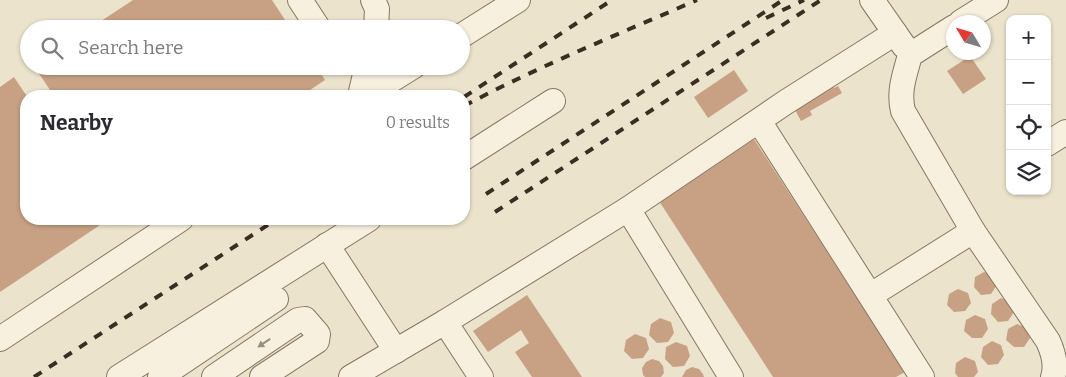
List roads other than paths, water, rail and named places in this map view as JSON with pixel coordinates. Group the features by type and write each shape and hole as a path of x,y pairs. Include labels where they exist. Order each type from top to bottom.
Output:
{"street":[{"path":"300,0 313,20"},
{"path":"374,0 377,9 376,20"},
{"path":"470,30 518,0"},
{"path":"872,0 910,55"},
{"path":"972,15 996,0"},
{"path":"351,377 628,209 786,102 895,33"},
{"path":"946,33 910,55 901,89 900,100 903,111 973,231 1048,341 1055,364 1053,377"},
{"path":"361,90 365,75"},
{"path":"376,90 400,75"},
{"path":"470,154 553,101"},
{"path":"759,121 871,294 922,377"},
{"path":"1051,141 1066,132"},
{"path":"628,209 731,377"},
{"path":"0,339 172,225"},
{"path":"119,377 359,225"},
{"path":"871,294 973,231"},
{"path":"327,245 396,351"},
{"path":"160,377 276,299"},
{"path":"214,377 298,320 305,319 318,334 317,341 262,377"},
{"path":"444,322 481,377"}],"railway":[{"path":"470,93 612,0"},
{"path":"470,103 550,64 697,0"},
{"path":"486,194 783,0"},
{"path":"766,18 804,0"},
{"path":"495,212 821,0"},
{"path":"34,377 268,225"}]}
